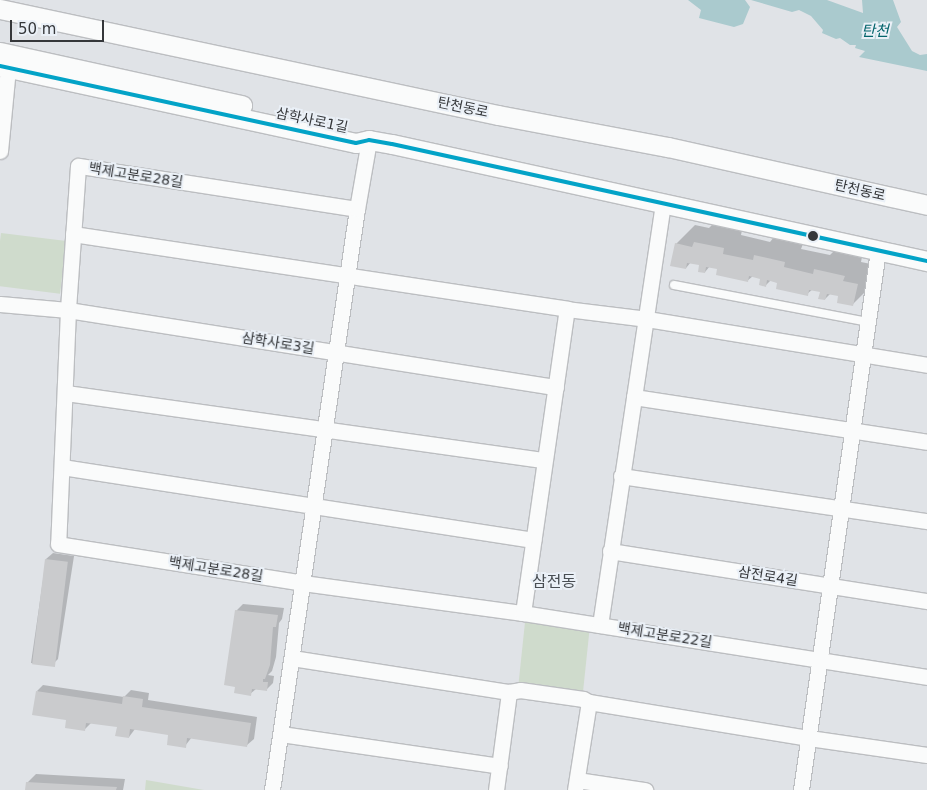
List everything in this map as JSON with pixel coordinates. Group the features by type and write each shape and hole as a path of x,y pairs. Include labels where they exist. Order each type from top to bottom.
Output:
{"street":[{"name":"탄천동로","path":"0,9 498,115 668,147 927,205"},
{"name":"삼학사로1길","path":"4,60 356,143 369,140 927,262"},
{"path":"0,151 4,60"},
{"path":"272,790 357,209 369,140"},
{"name":"백제고분로28길","path":"357,209 78,166 68,310 66,393 58,544 303,583 600,625"},
{"name":"백제고분로22길","path":"663,204 600,625 927,676"},
{"path":"73,234 567,309 647,319 927,365"},
{"path":"801,790 878,250"},
{"name":"삼학사로3길","path":"0,304 68,310 556,387"},
{"path":"523,613 567,309"},
{"path":"66,393 544,460"},
{"path":"634,397 927,442"},
{"path":"62,467 533,540"},
{"path":"621,476 927,521"},
{"name":"삼전로4길","path":"610,552 927,601"},
{"path":"292,658 509,692 520,690 583,698 589,702 927,755"},
{"path":"496,790 509,692"},
{"path":"589,702 576,785 645,790"},
{"path":"281,734 500,766"}],"lane":[{"path":"674,285 868,322"}],"green space":[{"path":"1,233 67,241 60,294 0,286"},
{"path":"525,622 590,629 583,695 518,689"},
{"path":"146,780 204,790 145,790"}],"water":[{"path":"688,0 745,0 750,7 743,24 734,27 699,18 701,10"},
{"name":"탄천","path":"751,0 827,0 863,13 862,0 893,0 901,22 897,27 912,51 920,55 927,54 927,71 859,57 865,51 855,48 856,45 850,45 840,38 836,39 822,33 823,30 811,16 799,10 792,12"}],"building":[{"path":"694,242 724,248 723,254 753,260 754,255 785,262 784,267 813,274 814,269 845,276 843,281 858,284 853,306 837,303 838,296 827,294 825,300 818,299 820,292 809,290 808,296 776,289 777,283 767,280 766,287 759,285 760,279 749,276 748,282 716,275 717,269 706,267 705,273 698,272 699,265 687,263 686,269 670,266 675,243 692,247"},
{"path":"45,559 68,562 55,667 32,664"},
{"path":"235,610 278,615 276,627 273,627 270,665 265,679 263,679 263,682 268,682 267,691 252,689 251,696 234,693 235,687 224,685"},
{"path":"36,691 122,704 123,696 143,699 142,707 251,723 247,747 187,738 186,748 167,745 168,735 130,729 129,738 115,736 117,727 86,723 85,731 65,728 66,720 32,715"},
{"path":"26,782 117,787 116,790 25,790"}],"transit line":[{"path":"0,66 356,143 369,140 392,144 927,261"}],"district":[{"name":"삼전동","path":"554,582"}]}
